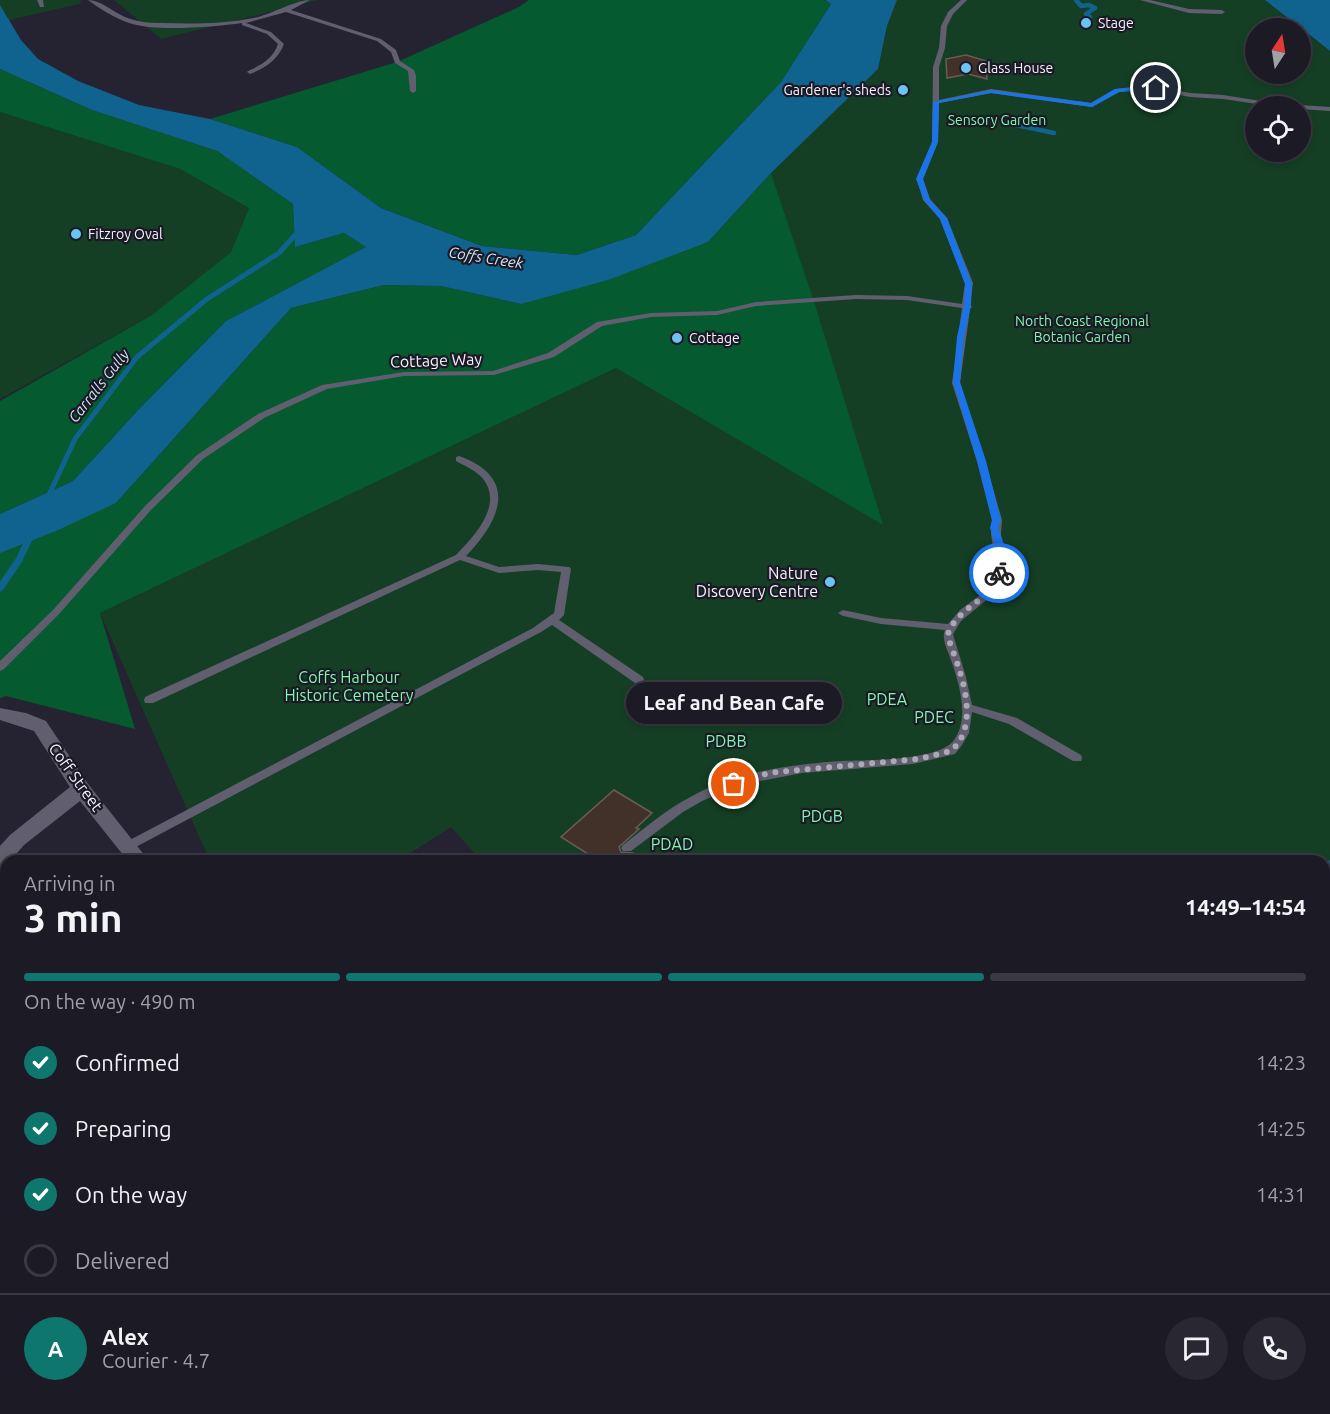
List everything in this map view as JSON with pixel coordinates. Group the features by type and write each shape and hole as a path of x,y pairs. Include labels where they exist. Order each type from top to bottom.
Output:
{"street":[{"name":"Coff Street","path":"0,714 20,718 40,726 81,789 133,854"},
{"path":"4,855 17,840 81,789"}],"lane":[{"path":"91,0 118,16 134,22 165,25 243,23 288,11 307,0"},
{"path":"627,848 687,804 755,776 795,770 919,759 951,751 965,732 967,707 964,684 948,638 950,627 964,612 992,590 1000,568 1000,544 994,528 996,520 981,461 956,382 961,337 968,307 969,284 943,218 927,200 920,179 935,142 936,67 942,48 944,26 950,13 964,0"},
{"path":"1143,0 1189,11 1222,12"},
{"path":"288,11 379,40 394,51 397,62 411,68 414,74 413,92"},
{"path":"243,23 269,33 281,44 279,53 268,63 250,72"},
{"path":"936,102 991,91 1092,105 1113,92 1149,87 1190,95 1245,100"},
{"path":"1311,108 1330,109"},
{"name":"Cottage Way","path":"0,667 56,612 148,508 200,457 261,416 325,387 404,374 494,373 550,355 600,324 651,315 717,313 756,304 856,297 907,298 968,307"},
{"path":"149,700 459,557 477,539 490,519 494,498 489,481 459,459"},
{"path":"133,854 559,615 566,569 538,567 499,570 482,567 459,557"},
{"path":"843,613 881,621 950,627"},
{"path":"552,620 639,680"},
{"path":"967,707 1013,721 1077,758"}],"green space":[{"path":"0,0 82,1 79,4 9,20 0,5"},
{"path":"114,0 318,0 161,39"},
{"path":"529,0 824,0 831,4 781,82 636,235 577,255 482,246 381,208 297,147 210,119 397,62 519,7"},
{"name":"North Coast Regional Botanic Garden","path":"897,0 1265,0 1287,18 1245,18 1245,84 1311,84 1311,37 1330,51 1330,855 477,855 451,827 407,855 207,855 100,613 616,368 882,524 814,301 771,173 878,69 887,26"},
{"path":"0,69 92,110 217,151 293,204 295,247 344,233 367,247 226,321 139,409 73,481 0,514 0,401 152,315 231,252 249,208 180,169 0,112"},
{"path":"0,112 180,169 249,208 231,252 152,315 0,399"},
{"path":"771,173 814,301 883,525 616,368 100,613 135,729 6,696 0,698 0,551 116,503 291,308 384,285 441,286 521,304 708,242"}],"water":[{"name":"Coffs Creek","path":"825,0 897,0 887,26 878,69 771,173 708,242 608,280 521,304 441,286 384,285 291,308 116,503 56,531 0,553 0,514 73,481 139,409 226,321 366,247 344,233 295,247 293,204 217,151 92,110 0,69 0,5 21,40 38,59 78,81 139,105 210,119 297,147 381,208 482,246 577,255 636,235 781,82 831,4"},
{"path":"1265,0 1330,0 1330,51 1311,36 1311,18 1288,18"}],"building":[{"name":"Glass House","path":"966,55 986,61 987,79 968,74 947,78 946,59"},
{"path":"614,790 652,813 636,828 639,829 619,847 621,852 636,855 590,855 561,837"}],"waterway":[{"path":"1076,0 1081,6 1089,5 1095,8 1086,14 1090,17"},
{"path":"1007,123 1054,133"},
{"name":"Carralls Gully","path":"294,237 300,230"},
{"name":"Carralls Gully","path":"47,499 75,439 137,357 207,299 279,253 295,235"},
{"name":"Carralls Gully","path":"0,588 19,560 30,537"}],"way so far":[{"path":"734,784 755,776 777,772 919,759 951,751 965,732 967,707 964,684 948,634 950,627 960,615 992,590 999,573"}],"place":[{"name":"Stage","path":"1086,23"},
{"name":"Glass House","path":"966,68"},
{"name":"Gardener's sheds","path":"903,90"},
{"name":"Fitzroy Oval","path":"76,234"},
{"name":"Cottage","path":"677,338"},
{"name":"Nature Discovery Centre","path":"830,582"},
{"name":"Leaf and Bean Cafe","path":"734,784"}],"route":[{"path":"999,573 1000,544 994,528 996,520 981,461 956,382 969,284 943,218 927,200 920,179 935,142 936,102 991,91 1092,105 1117,90 1156,88"}],"park label":[{"name":"Sensory Garden","path":"997,120"},
{"name":"Coffs Harbour Historic Cemetery","path":"349,686"},
{"name":"PDEA","path":"887,699"},
{"name":"PDEC","path":"934,717"},
{"name":"PDBB","path":"726,741"},
{"name":"PDGB","path":"822,816"},
{"name":"PDAD","path":"672,844"}]}
